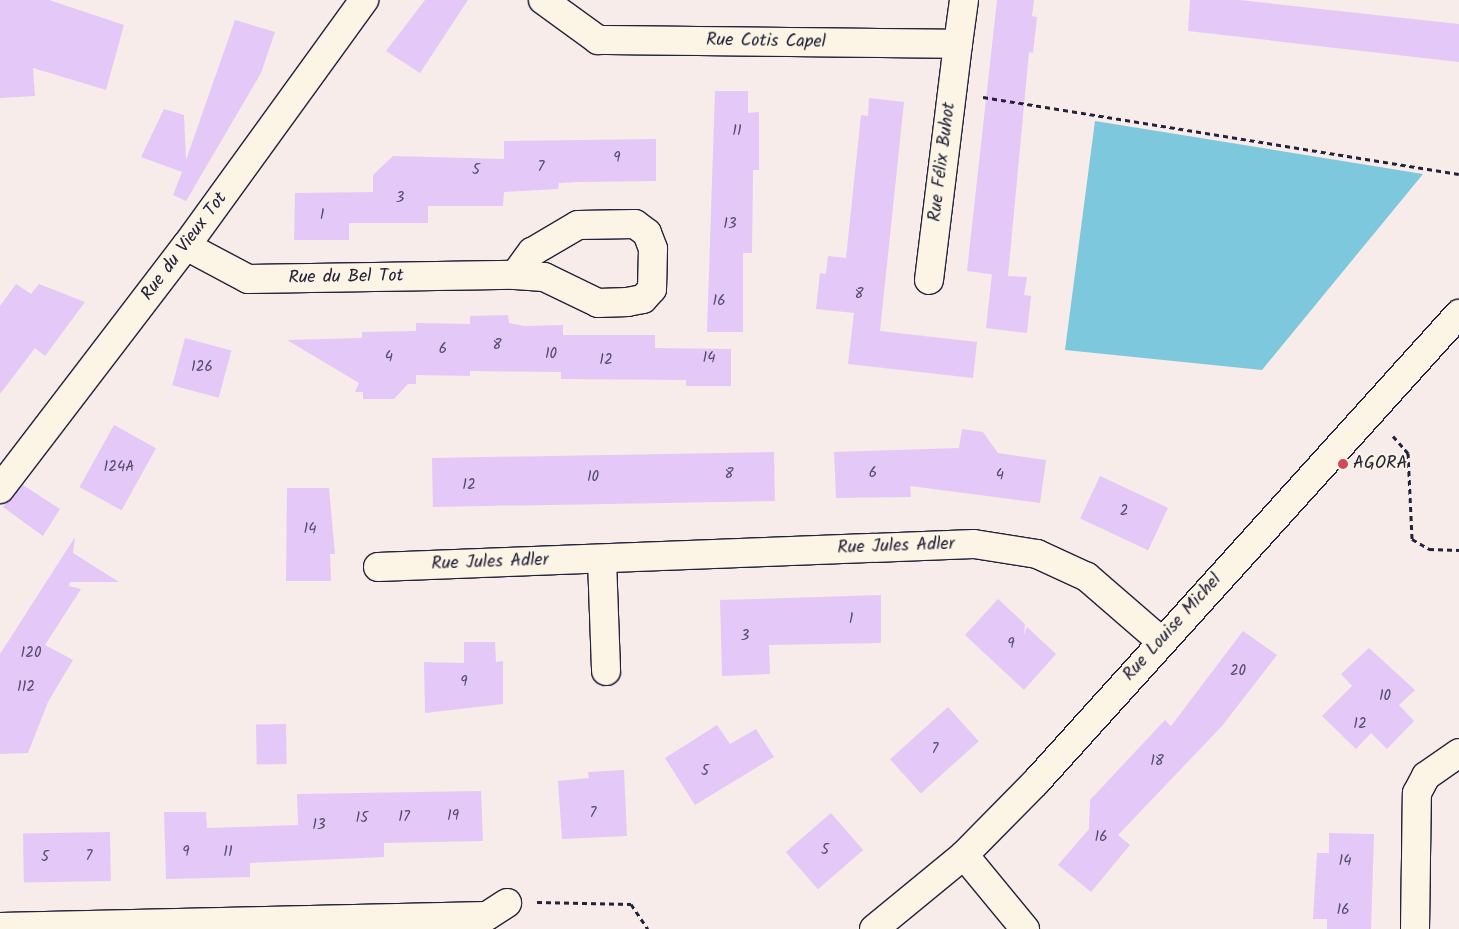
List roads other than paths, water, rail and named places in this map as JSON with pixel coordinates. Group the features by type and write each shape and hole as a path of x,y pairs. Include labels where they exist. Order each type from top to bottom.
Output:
{"street":[{"name":"Rue du Vieux Tot","path":"0,490 186,246 364,0"},
{"name":"Rue Cotis Capel","path":"543,0 598,40 958,44"},
{"path":"958,44 964,0"},
{"name":"Rue Félix Buhot","path":"929,280 958,44"},
{"name":"Rue du Bel Tot","path":"186,246 248,279 515,275 544,277 598,302 628,302 643,299 652,289 653,249 647,233 635,224 578,224 532,252 515,275"},
{"name":"Rue Louise Michel","path":"874,929 964,855 1036,782 1370,408 1459,314"},
{"name":"Rue Jules Adler","path":"378,567 602,560 974,544 1037,554 1087,577 1161,641"},
{"path":"602,560 606,671"},
{"path":"1415,929 1417,793 1426,776 1459,754"},
{"path":"964,855 1025,929"},
{"path":"0,927 487,916 507,903"}],"water":[{"path":"1095,121 1423,174 1262,370 1065,350"}],"place":[{"name":"AGORA","path":"1343,464"}]}
